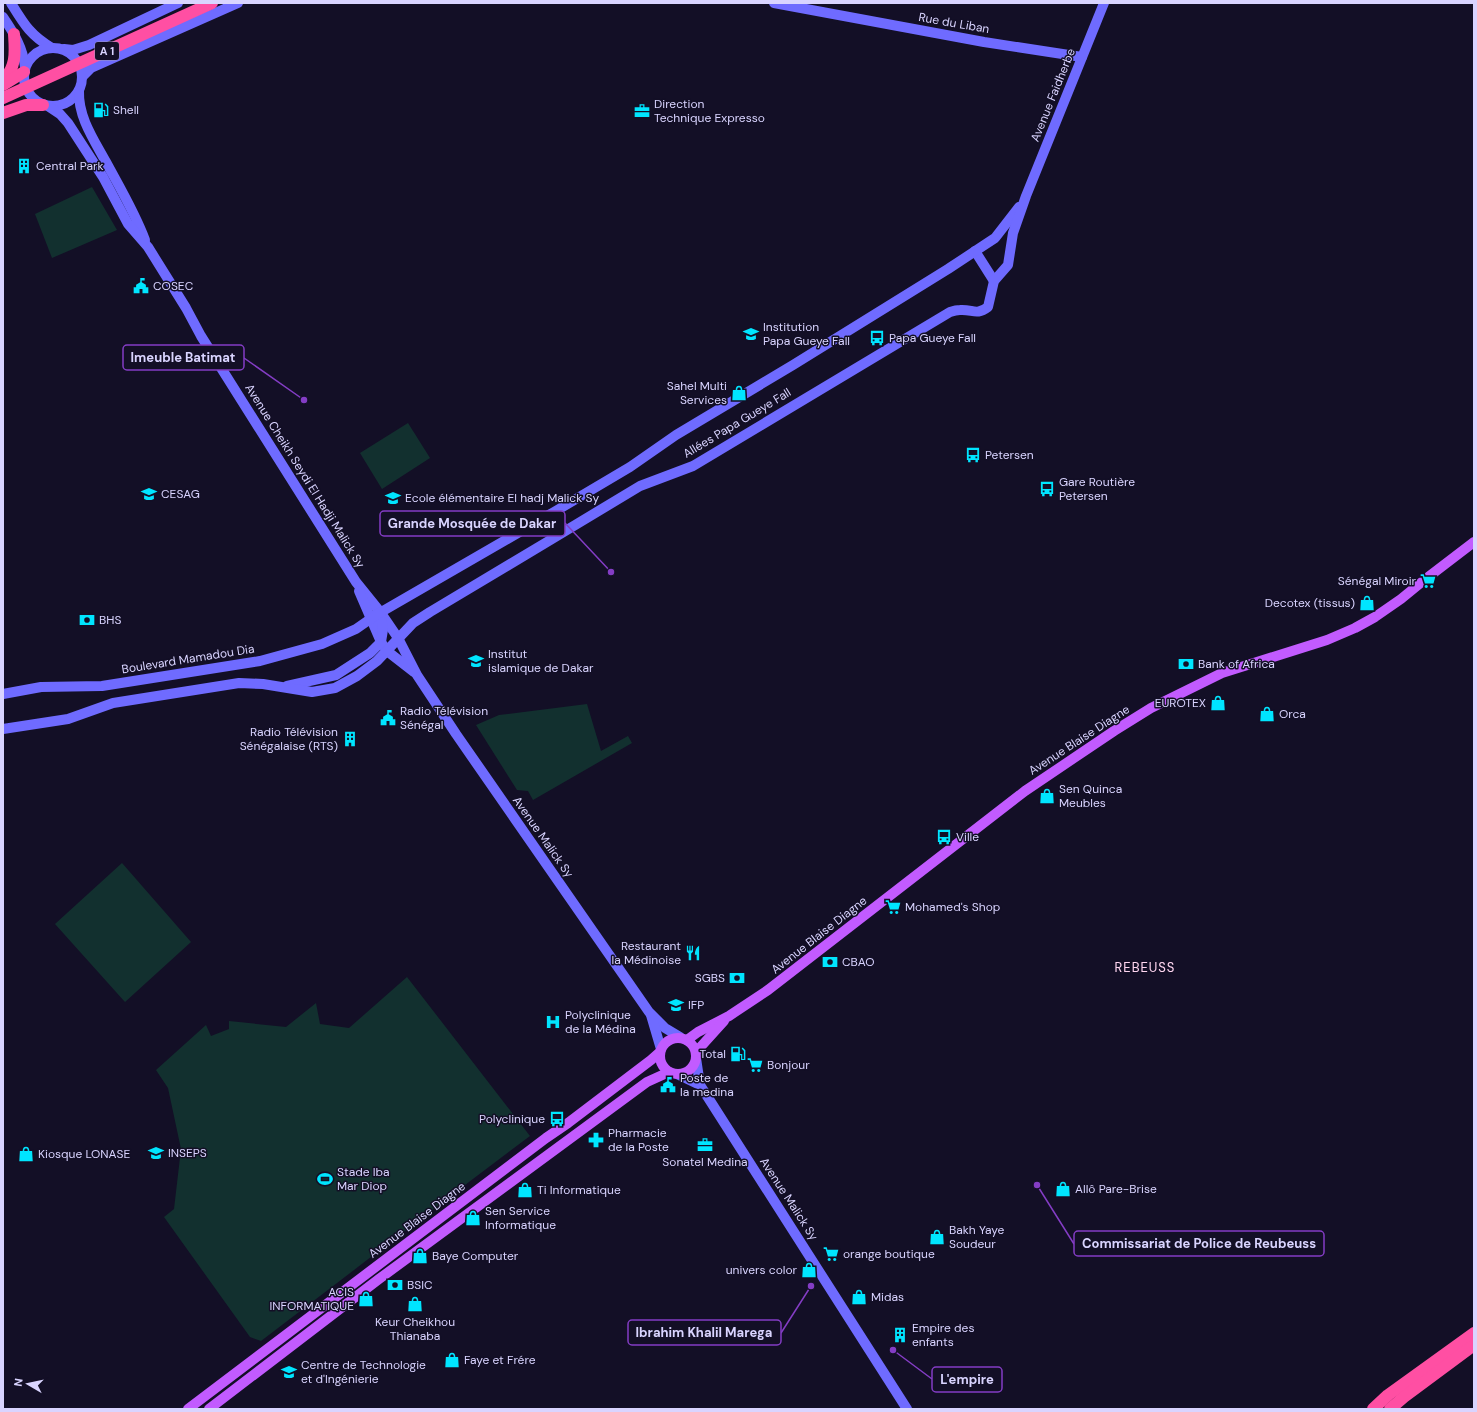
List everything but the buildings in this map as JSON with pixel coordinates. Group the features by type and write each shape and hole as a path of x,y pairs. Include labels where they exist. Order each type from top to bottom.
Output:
{"highway":[{"name":"A 1","path":"3,98 212,3"},
{"path":"3,80 13,66 15,53 14,34"},
{"path":"3,86 25,69"},
{"path":"3,113 26,105 45,105"},
{"path":"1373,1409 1393,1390 1474,1333"},
{"path":"1390,1409 1474,1345"}],"main road":[{"name":"Avenue Blaise Diagne","path":"684,1039 729,1016 768,990 1025,791 1114,731 1151,708 1222,673 1326,640 1362,624 1401,599 1474,542"},
{"name":"Avenue Blaise Diagne","path":"696,1055 729,1016"},
{"path":"684,1039 694,1047 696,1055 691,1068 687,1071 673,1073 661,1063 660,1050 669,1040 684,1039"},
{"name":"Avenue Blaise Diagne","path":"188,1409 651,1060 660,1050"},
{"name":"Avenue Blaise Diagne","path":"209,1409 372,1284 647,1082 673,1073"}],"street":[{"path":"3,17 14,34 24,57 24,79 27,90 33,99 45,105 58,106 68,102 79,91 82,77 80,67 75,58 67,51 54,48 35,36 24,23 11,3"},
{"path":"25,69 31,57 41,50 54,48 73,50 89,45 178,3"},
{"path":"82,77 91,68 238,3"},
{"name":"Rue du Liban","path":"774,3 984,42 1082,57"},
{"name":"Avenue Faidherbe","path":"994,281 1008,265 1013,233 1026,196 1104,3"},
{"name":"Avenue Cheikh Seydi El Hadji Malick Sy","path":"79,91 79,108 87,126 138,221 148,247"},
{"name":"Avenue Cheikh Seydi El Hadji Malick Sy","path":"45,105 60,114 68,123 103,177 128,224 148,247 186,308 201,336 356,582 381,613 398,638"},
{"name":"Avenue Faidherbe","path":"995,238 1026,196"},
{"path":"995,238 1010,246"},
{"name":"Allées Papa Gueye Fall","path":"371,620 630,467 676,435 793,365 995,238"},
{"path":"975,251 994,281"},
{"name":"Allées Papa Gueye Fall","path":"285,686 312,692 335,688 358,676 377,661 413,623 640,486 693,466 950,312 959,310 977,313 983,311 988,307 994,281"},
{"name":"Avenue Malick Sy","path":"356,582 381,642 387,651 417,675"},
{"path":"3,729 68,719 113,703 239,683 285,686 336,674 370,653 381,642 383,630 381,613"},
{"name":"Boulevard Mamadou Dia","path":"3,694 41,687 102,686 260,661 322,644 356,629 371,620"},
{"name":"Avenue Malick Sy","path":"398,638 417,675 649,1012 665,1028 684,1039"},
{"name":"Avenue Malick Sy","path":"649,1012 660,1050"},
{"name":"Avenue Malick Sy","path":"696,1055 700,1085 907,1409"},
{"path":"673,1073 700,1085"}],"green space":[{"path":"92,187 117,230 52,258 35,214"},
{"path":"408,423 430,458 382,489 360,453"},
{"path":"587,704 601,751 628,736 632,743 533,800 528,791 517,790 476,725 499,715"},
{"path":"122,863 191,942 125,1002 55,924"},
{"name":"Stade Iba Mar Diop","path":"407,977 530,1136 261,1341 250,1337 164,1217 174,1209 181,1149 168,1088 156,1070 206,1025 211,1036 229,1029 229,1021 286,1027 316,1003 320,1024 349,1028"}],"place":[{"name":"Shell","path":"101,110"},
{"name":"Direction Technique Expresso","path":"642,111"},
{"name":"Central Park","path":"24,166"},
{"name":"COSEC","path":"141,286"},
{"name":"Institution Papa Gueye Fall","path":"751,334"},
{"name":"Papa Gueye Fall","path":"877,338"},
{"name":"Sahel Multi Services","path":"739,393"},
{"name":"Imeuble Batimat","path":"304,400"},
{"name":"Petersen","path":"973,455"},
{"name":"Gare Routière Petersen","path":"1047,489"},
{"name":"CESAG","path":"149,494"},
{"name":"Ecole élémentaire El hadj Malick Sy","path":"393,498"},
{"name":"Grande Mosquée de Dakar","path":"611,572"},
{"name":"Sénégal Miroir","path":"1428,581"},
{"name":"Decotex (tissus)","path":"1367,603"},
{"name":"BHS","path":"87,620"},
{"name":"Institut islamique de Dakar","path":"476,661"},
{"name":"Bank of Africa","path":"1186,664"},
{"name":"EUROTEX","path":"1218,703"},
{"name":"Orca","path":"1267,714"},
{"name":"Radio Télévision Sénégal","path":"388,718"},
{"name":"Radio Télévision Sénégalaise (RTS)","path":"350,739"},
{"name":"Sen Quinca Meubles","path":"1047,796"},
{"name":"Ville","path":"944,837"},
{"name":"Mohamed's Shop","path":"893,907"},
{"name":"Restaurant la Médinoise","path":"693,953"},
{"name":"CBAO","path":"830,962"},
{"name":"SGBS","path":"737,978"},
{"name":"IFP","path":"676,1005"},
{"name":"Polyclinique de la Médina","path":"553,1022"},
{"name":"Total","path":"738,1054"},
{"name":"Bonjour","path":"755,1065"},
{"name":"Poste de la medina","path":"668,1085"},
{"name":"Polyclinique","path":"557,1119"},
{"name":"Pharmacie de la Poste","path":"596,1140"},
{"name":"Sonatel Medina","path":"705,1145"},
{"name":"INSEPS","path":"156,1153"},
{"name":"Kiosque LONASE","path":"26,1154"},
{"name":"Stade Iba Mar Diop","path":"325,1179"},
{"name":"Commissariat de Police de Reubeuss","path":"1037,1185"},
{"name":"Allô Pare-Brise","path":"1063,1189"},
{"name":"Ti Informatique","path":"525,1190"},
{"name":"Sen Service Informatique","path":"473,1218"},
{"name":"Bakh Yaye Soudeur","path":"937,1237"},
{"name":"orange boutique","path":"831,1254"},
{"name":"Baye Computer","path":"420,1256"},
{"name":"univers color","path":"809,1270"},
{"name":"BSIC","path":"395,1285"},
{"name":"Ibrahim Khalil Marega","path":"811,1286"},
{"name":"Midas","path":"859,1297"},
{"name":"ACIS INFORMATIQUE","path":"366,1299"},
{"name":"Keur Cheikhou Thianaba","path":"415,1304"},
{"name":"Empire des enfants","path":"900,1335"},
{"name":"L'empire","path":"893,1350"},
{"name":"Faye et Frére","path":"452,1360"},
{"name":"Centre de Technologie et d'Ingénierie","path":"289,1372"}],"district":[{"name":"REBEUSS","path":"1145,967"}]}
